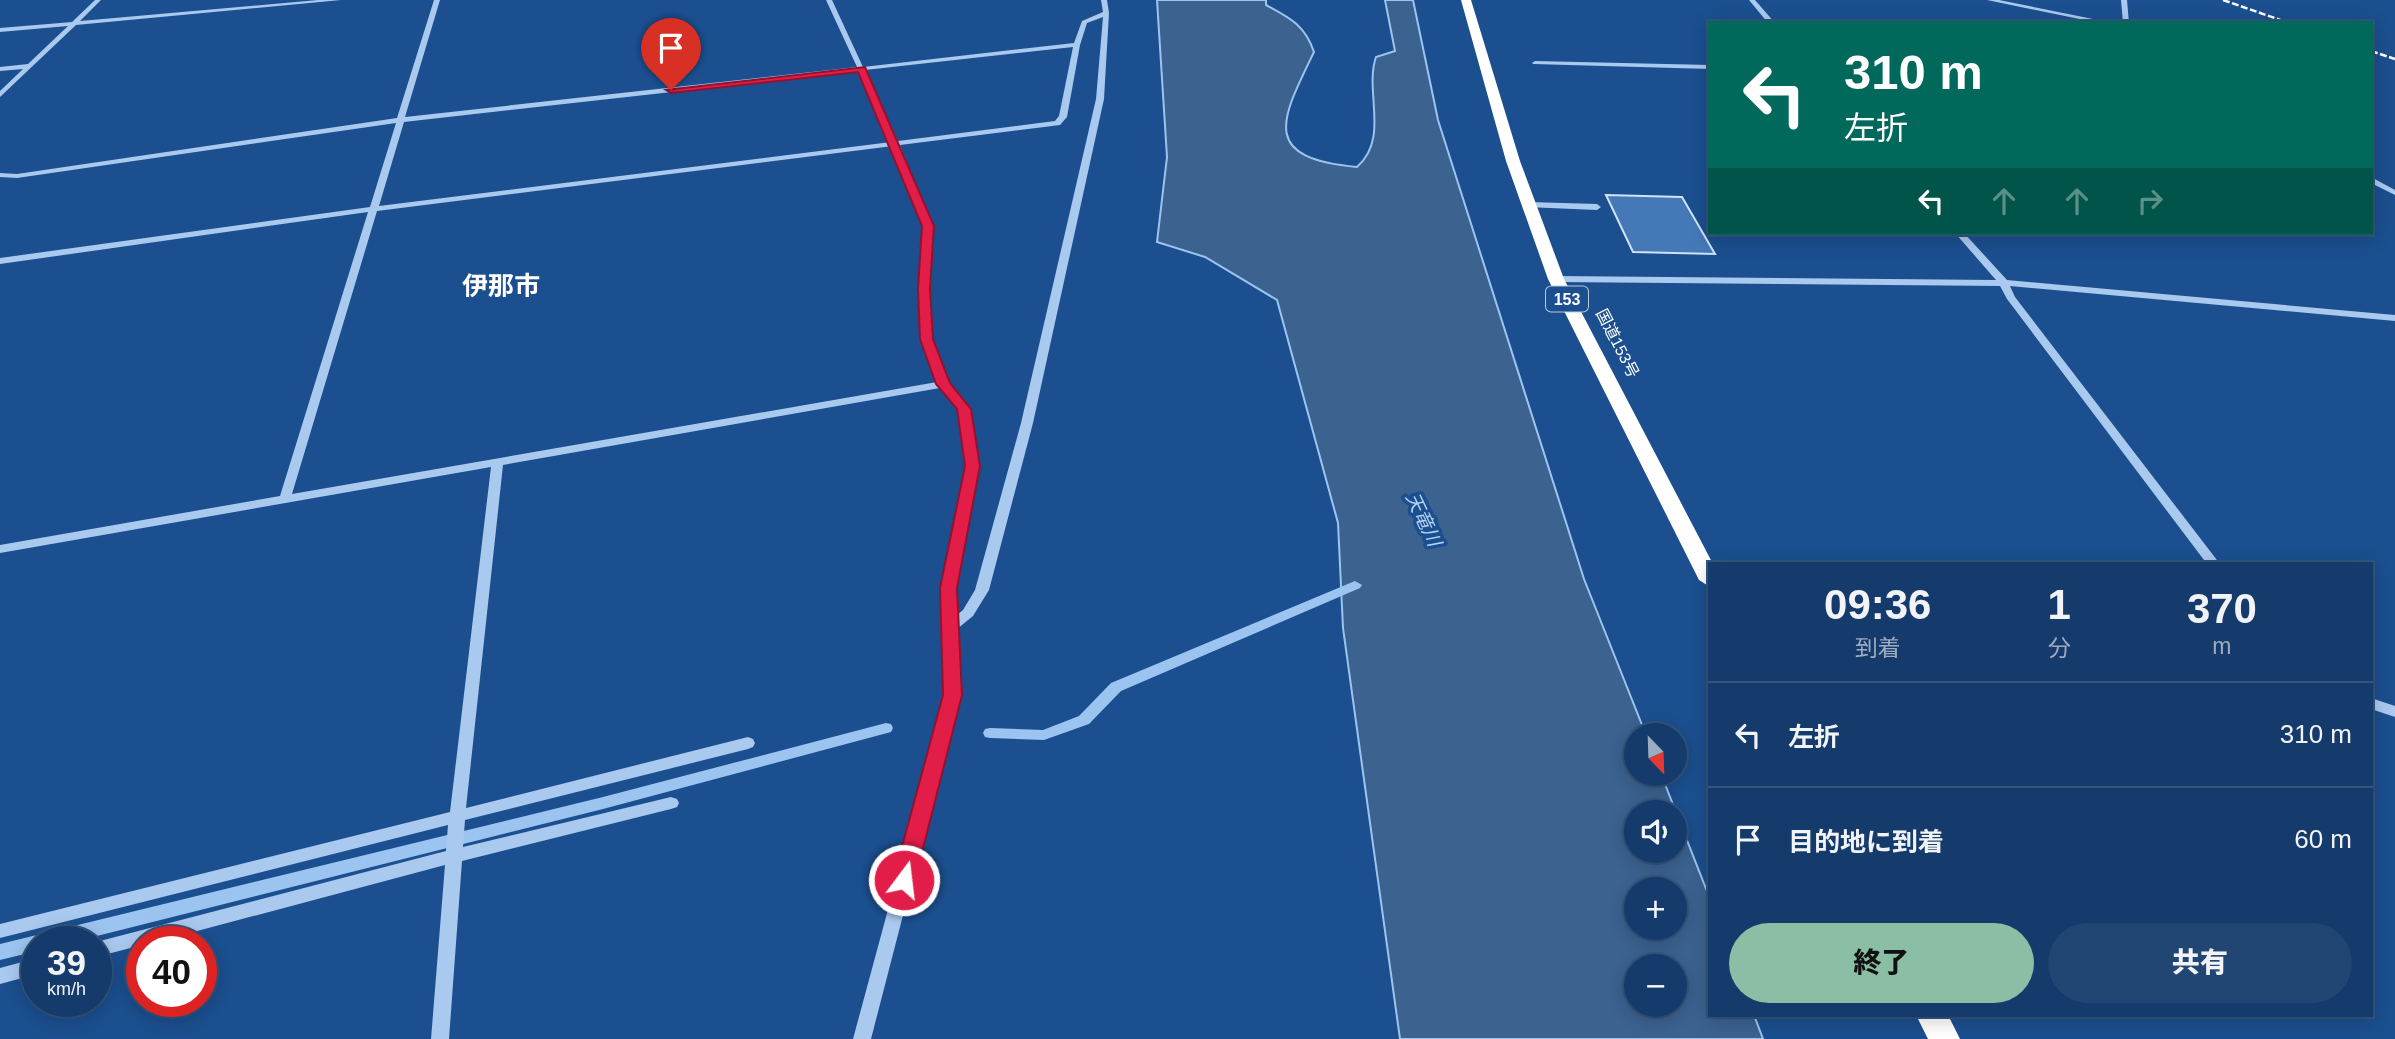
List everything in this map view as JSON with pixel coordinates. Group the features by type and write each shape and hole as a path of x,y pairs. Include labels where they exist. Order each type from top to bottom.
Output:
{"highway":[{"name":"国道153号","path":"1466,0 1485,74 1556,279 1708,576"},
{"path":"1932,1017 1944,1039"}],"street":[{"path":"0,95 98,0"},
{"path":"0,30 338,0"},
{"path":"285,499 437,0"},
{"path":"829,0 896,145 928,226 924,289 926,339 943,384 964,409 973,466 948,588 953,695 862,1039"},
{"path":"948,629 968,613 982,590 1023,436 1100,99 1106,13 1104,0"},
{"path":"1752,0 1770,21"},
{"path":"1990,0 2100,21"},
{"path":"2123,0 2126,21"},
{"path":"0,261 372,209 1057,123 1063,117 1084,22 1106,13"},
{"path":"0,175 17,176 159,157 399,120 1077,45"},
{"path":"1535,63 1708,67"},
{"path":"0,69 31,66"},
{"path":"2373,179 2395,193"},
{"path":"1529,205 1597,207"},
{"path":"1961,235 2004,283 2010,297 2212,562"},
{"path":"1556,279 2004,283 2395,318"},
{"path":"0,550 496,464 752,415 943,384"},
{"path":"440,1039 456,824 496,464"},
{"path":"2373,704 2395,712"},
{"path":"0,931 456,824 748,743"},
{"path":"112,946 454,852 671,803"},
{"path":"0,976 21,970"}],"water":[{"name":"天竜川","path":"1157,0 1266,0 1266,5 1296,23 1306,35 1314,52 1293,97 1287,116 1286,132 1292,145 1304,155 1357,167 1367,155 1372,142 1373,70 1376,57 1395,51 1385,0 1413,0 1438,120 1584,579 1641,723 1624,723 1624,786 1666,786 1671,800 1624,800 1624,863 1687,863 1687,840 1708,894 1708,1017 1755,1017 1763,1039 1400,1039 1343,628 1338,523 1277,300 1205,257 1157,242 1167,157"}],"building":[{"path":"1606,195 1682,197 1715,254 1633,252"}],"waterway":[{"path":"990,733 1044,735 1084,720 1116,687 1355,585"},
{"path":"106,926 603,803 886,728"},
{"path":"0,952 21,947"}],"railway":[{"path":"2223,0 2283,21"},
{"path":"2373,52 2395,59"}],"district":[{"name":"伊那市","path":"501,286"}],"route":[{"path":"671,90 862,69 928,226 924,289 926,339 943,384 964,409 973,466 948,588 953,695 904,880"}]}
